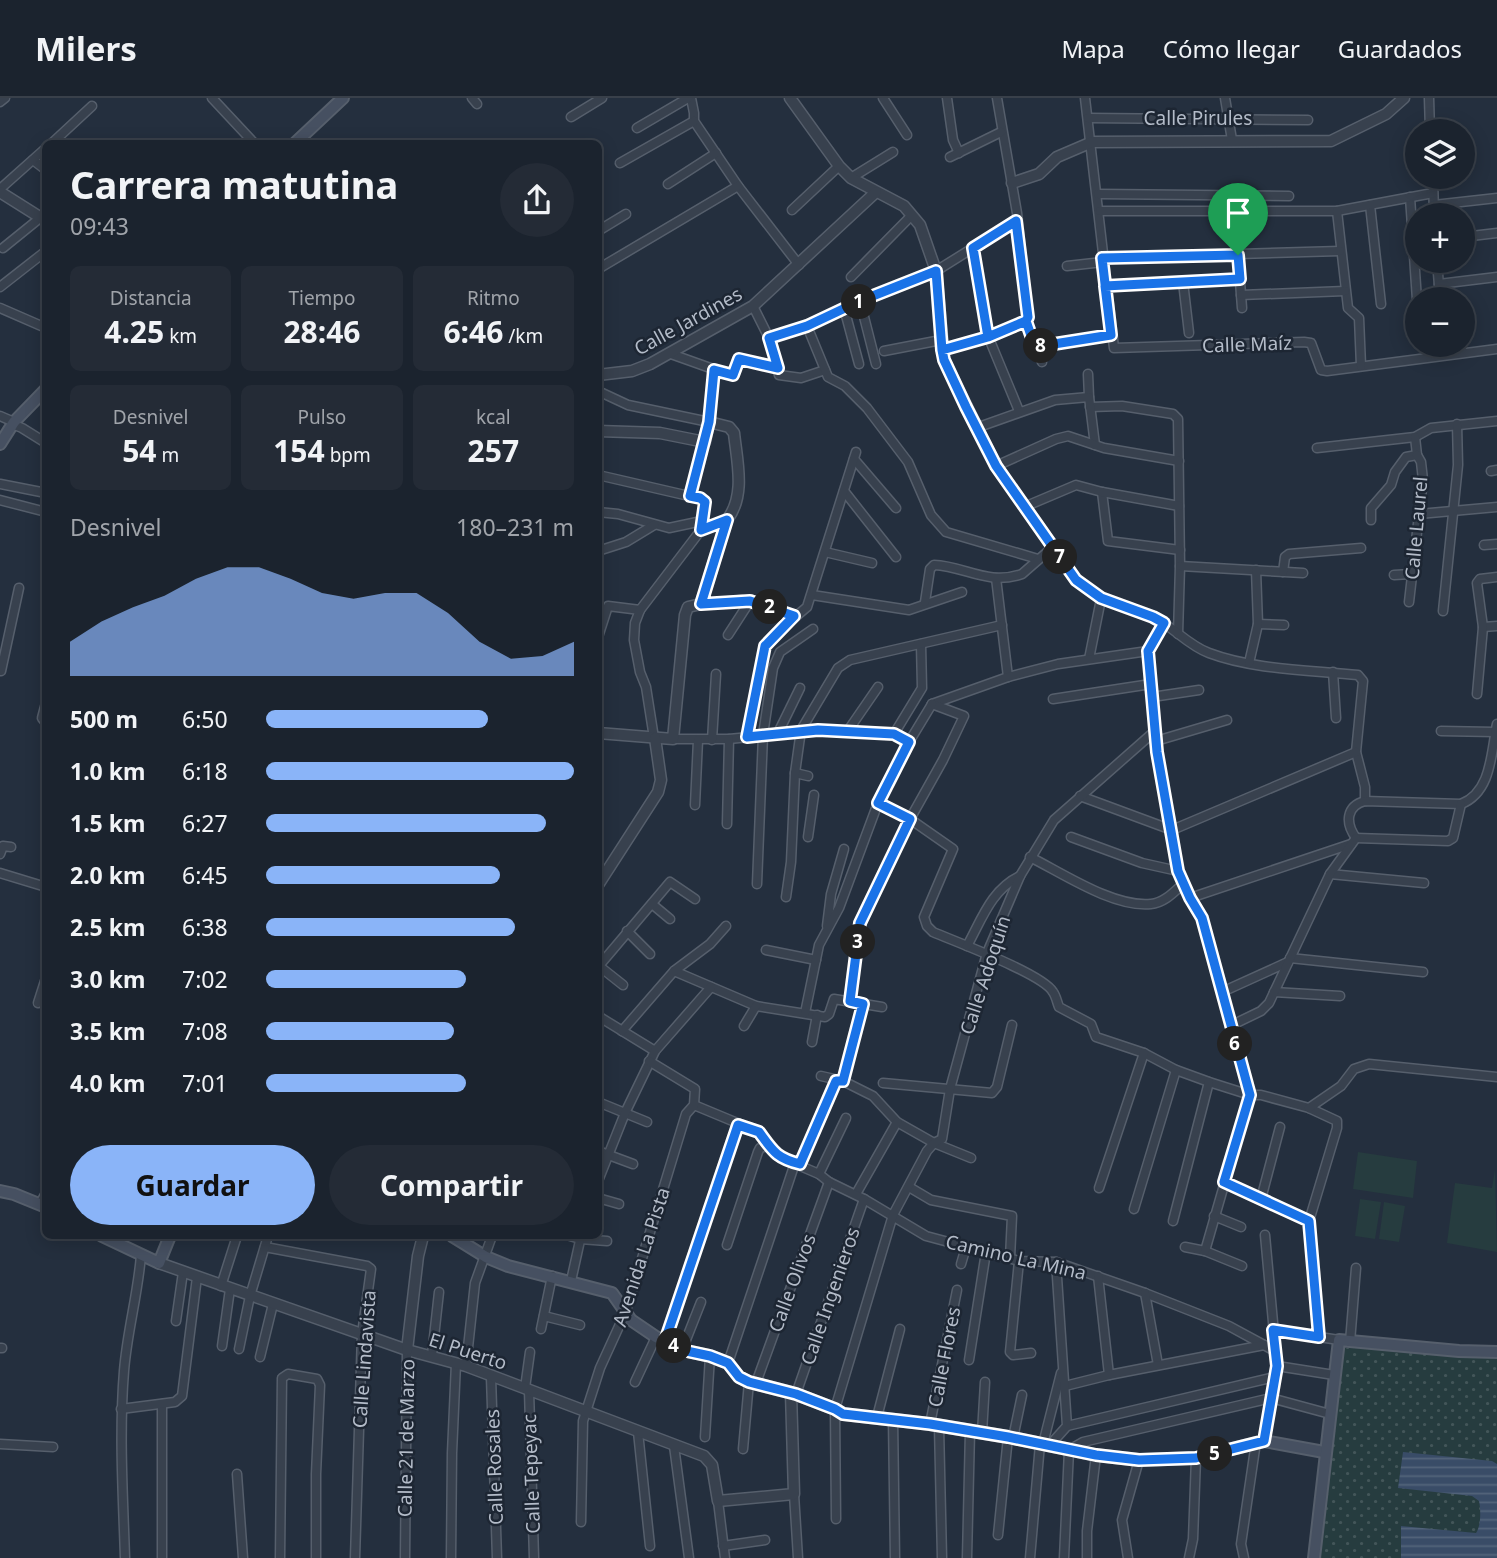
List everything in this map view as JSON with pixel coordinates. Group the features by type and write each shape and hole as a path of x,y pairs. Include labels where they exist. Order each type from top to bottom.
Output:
{"main road":[{"path":"298,140 342,98"},
{"path":"0,443 13,423 41,400"},
{"path":"0,1191 42,1206"},
{"name":"El Puerto","path":"108,1239 159,1263"},
{"path":"159,1263 169,1239"},
{"path":"462,1239 486,1257 508,1266 612,1293 631,1320 660,1339 682,1350 728,1363 739,1377 753,1383 793,1393 843,1414 935,1425 1011,1437 1096,1455 1139,1460 1196,1458 1260,1442 1324,1452"},
{"path":"1314,1558 1334,1375 1344,1341 1497,1352"}],"street":[{"path":"0,102 5,98"},
{"path":"212,98 251,140"},
{"path":"572,117 602,98"},
{"path":"637,128 689,98 694,121 738,186 799,265"},
{"path":"790,98 839,166 851,178 894,199 920,225 936,271 944,360 996,466 1076,580 1101,598 1164,623 1191,644 1208,653 1249,663 1358,675 1363,681 1356,752 1365,787 1365,801"},
{"path":"883,98 907,135"},
{"path":"947,98 953,140 959,153"},
{"path":"997,98 1012,183 1028,317 1026,321 1042,362"},
{"path":"1035,347 1111,335 1100,211 1085,98"},
{"path":"1225,98 1232,140"},
{"name":"Calle Pirules","path":"1092,142 1331,141 1386,114 1404,98"},
{"path":"1429,98 1430,119"},
{"path":"56,140 92,106"},
{"name":"Calle Pirules","path":"1088,118 1308,120"},
{"path":"620,163 694,121"},
{"path":"950,157 1001,132"},
{"path":"1012,183 1039,174 1057,157 1092,142"},
{"path":"42,152 0,190 42,219"},
{"path":"851,178 893,152"},
{"path":"668,184 716,153"},
{"path":"33,160 42,167"},
{"path":"792,210 839,166"},
{"path":"602,267 738,186"},
{"path":"1433,189 1434,203"},
{"name":"Calle Jardines","path":"602,375 632,371 671,354 753,306 876,192"},
{"path":"1100,211 1337,211 1433,193"},
{"path":"1098,194 1289,196"},
{"path":"1410,197 1416,287"},
{"path":"1452,203 1497,198"},
{"path":"1370,205 1381,303"},
{"path":"1337,211 1348,310 1359,318 1361,366 1497,349"},
{"path":"602,229 626,214"},
{"path":"851,277 912,215"},
{"path":"3,248 42,221"},
{"path":"769,338 807,326 860,301 936,271 1016,221"},
{"path":"1475,236 1497,233"},
{"path":"973,248 988,337 1019,411"},
{"path":"1067,266 1103,260 1340,251"},
{"path":"0,287 42,253"},
{"path":"1238,255 1242,308"},
{"path":"1438,273 1439,287"},
{"path":"1439,284 1497,277"},
{"path":"1105,286 1240,279"},
{"path":"1183,282 1189,333"},
{"path":"1241,295 1345,292"},
{"path":"860,301 876,364"},
{"path":"753,306 769,338 779,375 799,378 825,370"},
{"path":"0,308 42,326"},
{"path":"844,308 859,364"},
{"path":"884,351 988,337 1026,321"},
{"path":"807,326 828,377 845,387 867,408 908,461 931,515 946,532 1038,559"},
{"name":"Calle Maíz","path":"1111,335 1114,348 1304,342 1311,343 1321,369 1327,371 1361,366"},
{"path":"671,354 733,375 739,359 778,368"},
{"path":"690,496 709,422 714,370"},
{"path":"1088,374 1095,445"},
{"path":"602,393 628,405 709,422 730,428 734,433 739,488 701,604"},
{"path":"976,428 1055,400 1089,397"},
{"path":"1090,407 1122,407 1177,417 1180,550 1178,634"},
{"path":"0,416 42,440"},
{"path":"1317,448 1415,437 1432,428 1497,421"},
{"path":"1443,611 1458,465 1457,425"},
{"path":"602,431 660,433 705,442"},
{"path":"996,466 1068,436 1095,445 1179,461"},
{"name":"Calle Laurel","path":"1409,601 1423,480 1415,437"},
{"path":"1371,520 1371,508 1391,485 1399,466 1406,457 1417,455"},
{"path":"747,737 765,646 794,616 804,611 812,595 855,456 896,508"},
{"path":"602,476 700,498 705,502 701,525 640,610 635,623 634,640 640,672 646,687 661,780 658,792 602,879"},
{"path":"0,484 41,492"},
{"path":"1024,507 1076,485 1179,506"},
{"path":"844,491 896,557"},
{"path":"1102,492 1108,541 1180,550"},
{"path":"0,500 42,511"},
{"path":"1419,514 1497,507"},
{"path":"602,512 674,528 727,520"},
{"path":"602,550 626,542 654,524"},
{"path":"1484,545 1497,544"},
{"path":"925,602 933,565 975,576 996,578 1022,574 1053,547"},
{"path":"1283,572 1285,557 1289,554 1362,548"},
{"path":"825,552 872,564"},
{"path":"1180,566 1303,573"},
{"path":"1249,663 1258,624 1256,570"},
{"path":"1394,575 1411,574"},
{"path":"1476,694 1483,627 1477,583 1480,579 1497,577"},
{"path":"996,578 1008,677"},
{"path":"1,671 2,656 19,588"},
{"path":"812,595 909,610 925,602 962,592"},
{"path":"1089,659 1101,598"},
{"path":"728,635 750,601"},
{"path":"673,739 688,607 750,601 794,616"},
{"path":"602,625 608,606 640,610"},
{"path":"1164,623 1148,651 1156,741 1178,871 1202,918 1250,1095 1205,1251"},
{"path":"1258,624 1284,625"},
{"path":"786,897 791,862 795,773 801,730 843,663 1002,625"},
{"path":"1483,627 1497,626"},
{"path":"757,884 763,735 774,668 780,652 813,629"},
{"path":"894,734 922,688 921,644"},
{"path":"805,1013 816,960 827,929 839,908 878,803 932,704 1008,677 1089,659 1148,651"},
{"path":"1333,672 1336,718"},
{"path":"712,740 716,674"},
{"path":"1054,699 1152,684"},
{"path":"847,732 878,687"},
{"path":"778,733 800,688"},
{"path":"1152,696 1199,690"},
{"path":"850,1001 860,923 964,716 932,704"},
{"path":"1156,741 1227,720"},
{"path":"1354,841 1348,820 1350,810 1357,803 1461,804 1472,800 1482,787 1493,753 1496,728 1441,731"},
{"path":"602,733 712,740 801,730 894,734 909,742"},
{"name":"Calle Adoquín","path":"836,1519 835,1409 893,1215 934,1143 942,1139 950,1089 987,953 1020,876 1054,820 1155,731"},
{"path":"727,824 729,739"},
{"path":"695,805 698,740"},
{"path":"1080,796 1172,830 1356,752"},
{"path":"795,773 808,776"},
{"path":"808,837 814,795"},
{"path":"878,803 910,819 953,849 924,917 933,932 987,953 1044,982 1053,990 1059,1007 1091,1024 1096,1037 1144,1053 1176,1070 1209,1082 1250,1095 1261,1095 1309,1108 1335,1119 1338,1124 1309,1221 1319,1337"},
{"path":"1190,898 1354,841 1448,841 1453,838 1461,804"},
{"path":"793,812 810,816"},
{"path":"1071,836 1142,863 1178,871"},
{"path":"1230,1026 1265,1007 1330,874 1354,841"},
{"path":"0,854 3,846 11,847"},
{"path":"827,929 831,894 844,849"},
{"path":"1030,857 1105,894 1130,902 1160,902 1183,884"},
{"path":"0,873 42,886"},
{"path":"1330,874 1424,883"},
{"path":"967,946 996,893 1003,885 1020,876"},
{"path":"602,962 670,882 695,899"},
{"path":"652,904 670,919"},
{"path":"622,1031 674,971 710,943 726,926"},
{"path":"628,932 650,954"},
{"path":"766,950 816,960"},
{"path":"1222,992 1289,960 1423,972"},
{"path":"602,968 623,985"},
{"path":"674,971 756,1006 827,1016 834,999 883,1007"},
{"path":"602,1172 649,1061 711,988"},
{"path":"38,1003 42,990"},
{"path":"1274,992 1340,996"},
{"name":"Calle Olivos","path":"728,1363 797,1163 840,1081 863,1004"},
{"path":"744,1026 756,1006"},
{"path":"812,1042 817,1015"},
{"path":"602,1018 655,1051"},
{"path":"883,1083 992,1093 997,1087 1012,1025"},
{"path":"1099,1188 1144,1053"},
{"name":"Avenida La Pista","path":"581,1522 583,1422 600,1368 626,1311 687,1114 694,1105 695,1089 649,1061"},
{"path":"1309,1108 1341,1086 1354,1069 1369,1064 1497,1077"},
{"path":"1134,1209 1176,1070"},
{"path":"821,1076 840,1081 873,1096 897,1122 934,1143 971,1158"},
{"path":"1173,1221 1209,1082"},
{"path":"602,1104 647,1122"},
{"path":"635,1382 660,1339 738,1125 694,1105"},
{"path":"819,1174 846,1118"},
{"path":"856,1194 897,1122"},
{"name":"Camino La Mina","path":"738,1125 759,1132 767,1146 784,1160 819,1174 926,1236 1015,1260 1056,1262 1229,1326 1275,1351"},
{"path":"1261,1199 1280,1127"},
{"path":"727,1245 758,1152 760,1148 767,1146"},
{"path":"602,1152 633,1164"},
{"name":"Calle Olivos","path":"743,1449 753,1383 829,1182"},
{"path":"1224,1182 1309,1221"},
{"path":"909,1187 931,1200 1012,1216 1015,1260 1011,1354 1031,1353"},
{"path":"602,1199 619,1204"},
{"name":"Calle Ingenieros","path":"797,1558 793,1393 864,1199"},
{"path":"1214,1216 1241,1227"},
{"path":"1244,1558 1241,1544 1277,1366 1265,1235"},
{"path":"222,1346 225,1288 236,1239"},
{"path":"239,1349 250,1296 267,1239"},
{"name":"Calle 21 de Marzo","path":"404,1558 407,1350 422,1239"},
{"path":"451,1558 452,1453 461,1364 475,1283 491,1239"},
{"path":"571,1281 581,1239"},
{"path":"594,1239 607,1241"},
{"name":"Calle Lindavista","path":"265,1247 370,1267 362,1334 355,1558"},
{"path":"961,1264 966,1247"},
{"path":"1185,1247 1205,1251 1242,1266"},
{"path":"969,1360 986,1252"},
{"path":"125,1558 121,1409 124,1367 141,1255"},
{"path":"1056,1262 1068,1426"},
{"name":"El Puerto","path":"159,1263 407,1350 461,1364 587,1410 709,1459 718,1501"},
{"path":"1273,1330 1344,1341 1356,1268"},
{"path":"176,1321 183,1272"},
{"path":"541,1329 552,1276"},
{"path":"1098,1276 1109,1375"},
{"path":"121,1409 162,1404 179,1400 182,1396 197,1277"},
{"name":"Calle Flores","path":"942,1558 935,1425 957,1290"},
{"path":"432,1355 439,1292"},
{"path":"1145,1293 1158,1365"},
{"path":"682,1350 701,1302"},
{"path":"260,1357 273,1304"},
{"path":"544,1316 580,1325"},
{"path":"877,1417 901,1329"},
{"path":"1065,1386 1264,1345"},
{"name":"Calle Tepeyac","path":"530,1352 527,1389 534,1558"},
{"path":"705,1437 710,1356"},
{"path":"1277,1366 1334,1375"},
{"path":"1030,1558 1045,1445 1063,1367"},
{"path":"280,1558 284,1375 318,1381 316,1558"},
{"name":"Calle Rosales","path":"491,1377 496,1558"},
{"path":"1045,1445 1068,1426 1275,1377"},
{"path":"967,1558 976,1432 985,1382"},
{"path":"998,1535 1011,1437 1022,1395"},
{"path":"1064,1558 1069,1450 1083,1442 1271,1398 1330,1414"},
{"path":"162,1404 162,1558"},
{"path":"893,1419 895,1558"},
{"path":"638,1432 650,1546"},
{"path":"0,1444 53,1447"},
{"path":"674,1446 689,1558"},
{"path":"1087,1558 1087,1531 1096,1455"},
{"path":"1189,1558 1193,1539 1196,1458"},
{"path":"1128,1558 1122,1520 1139,1460"},
{"path":"237,1474 243,1558"},
{"path":"725,1558 718,1501 794,1494"},
{"path":"723,1546 765,1540"}],"green space":[{"path":"1358,1152 1417,1161 1413,1198 1353,1189"},
{"path":"1495,1170 1497,1252 1447,1243 1455,1183 1492,1188"},
{"path":"1360,1199 1381,1202 1375,1239 1355,1236"},
{"path":"1384,1202 1405,1206 1399,1242 1379,1239"},
{"path":"1340,1348 1497,1349 1497,1558 1319,1558"}],"water":[{"path":"1403,1452 1492,1461 1497,1464 1497,1558 1401,1558 1401,1526 1476,1533 1480,1513 1479,1501 1472,1496 1398,1488"}],"route":[{"path":"1238,255 1102,258 1105,286 1111,335 1035,347 1029,325 1026,321 1028,317 1016,221 973,248 988,337 942,350 944,360 996,466 1076,580 1101,598 1164,623 1148,651 1157,752 1178,871 1202,918 1250,1095 1224,1182 1309,1221 1319,1337 1273,1330 1277,1366 1264,1441 1196,1458 1139,1460 1096,1455 930,1424 843,1414 796,1394 749,1382 739,1377 728,1363 682,1350 665,1341 738,1125 759,1132 767,1146 777,1155 784,1160 800,1164 836,1081 843,1081 863,1004 850,1001 860,923 910,819 878,803 909,742 894,734 818,730 747,737 765,646 794,616 750,601 701,604 727,520 701,530 705,502 690,496 709,422 714,370 733,375 739,359 778,368 769,338 807,326 860,301 936,271 942,350 988,337 1026,321 1035,347 1111,335 1105,286 1240,279 1238,255"}]}
